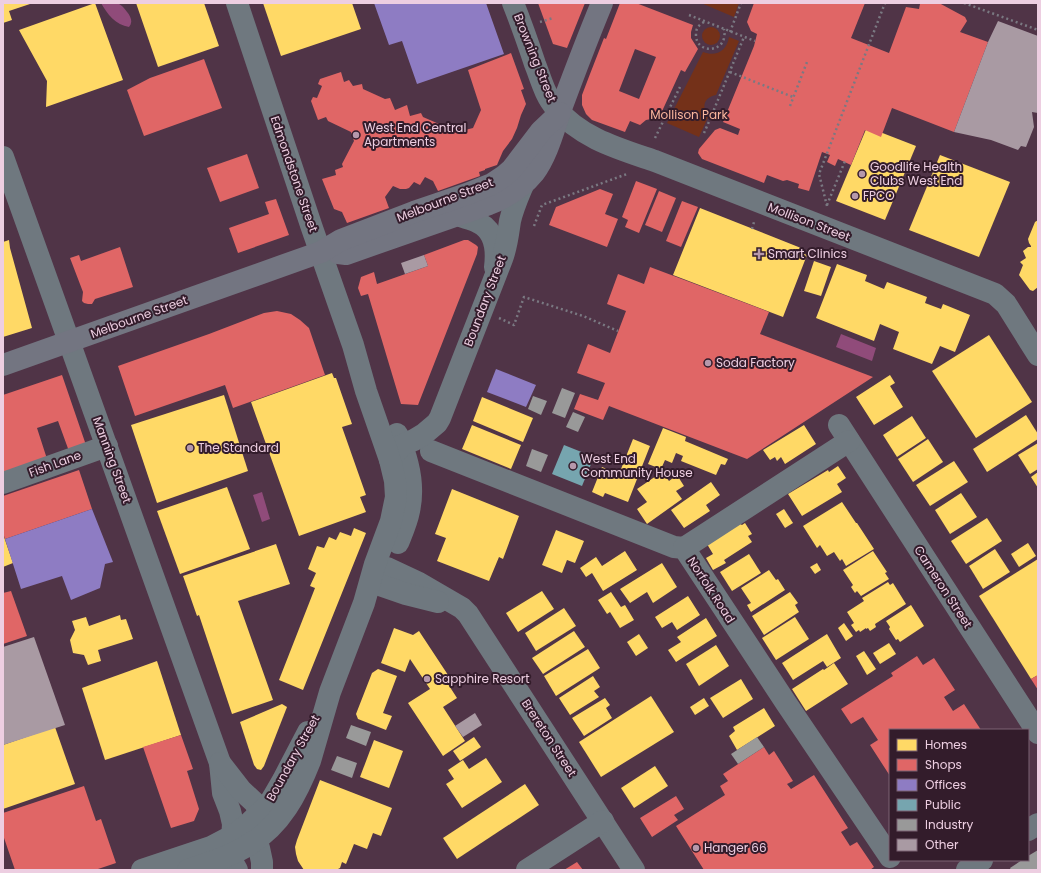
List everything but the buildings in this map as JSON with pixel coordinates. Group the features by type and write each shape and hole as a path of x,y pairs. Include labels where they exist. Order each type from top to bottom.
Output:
{"main road":[{"path":"560,113 602,3"},
{"name":"Melbourne Street","path":"321,252 346,254 458,215 512,194 535,172 543,159 560,113"},
{"name":"Melbourne Street","path":"3,365 321,252 341,240 492,184 512,169 541,131 560,113"}],"street":[{"name":"Edmondstone Street","path":"236,3 353,345 366,391 400,457"},
{"name":"Browning Street","path":"513,3 542,83 552,103 560,113"},
{"name":"Mollison Street","path":"560,113 571,124 603,143 660,163 995,294 1006,304 1038,355"},
{"name":"Manning Street","path":"3,157 220,763 223,793 233,824 233,853"},
{"name":"Boundary Street","path":"233,853 256,840 268,831 278,820 296,793 310,761 330,692 364,604 375,564 391,521 396,497 395,481 400,457 437,423 441,415 506,249 511,219 517,198 523,185"},
{"name":"Melbourne Street","path":"458,215 481,224 488,229 491,234 496,252 496,264 493,280"},
{"name":"Boundary Street","path":"431,451 438,435 441,415"},
{"name":"Cameron Street","path":"684,548 844,433 1038,733"},
{"name":"Fish Lane","path":"3,483 107,446"},
{"path":"400,457 423,459 431,451"},
{"name":"Norfolk Road","path":"431,451 674,547 684,548 889,856"},
{"name":"Boundary Street","path":"364,604 393,557 410,510 411,487 400,457"},
{"name":"Brereton Street","path":"382,576 419,583 462,608 470,616 634,870"},
{"name":"Boundary Street","path":"233,853 246,826 266,807 277,791 330,692"},
{"name":"Manning Street","path":"220,763 241,790 256,803 260,813"},
{"path":"260,813 256,840 262,862 262,870"},
{"path":"527,870 603,821"},
{"path":"1029,829 1038,824"},
{"path":"142,870 211,847 233,853"},
{"path":"188,870 233,853"},
{"path":"893,861 899,870"},
{"path":"967,870 980,861"}],"path":[{"path":"730,32 741,3"},
{"path":"844,161 827,206 819,174 885,3"},
{"path":"964,3 1038,30"},
{"path":"689,15 755,41"},
{"path":"540,22 553,18"},
{"path":"704,21 697,29 696,38 698,43 706,49 720,46 724,38 724,29"},
{"path":"704,134 744,37"},
{"path":"790,106 806,62"},
{"path":"730,72 793,97"},
{"path":"655,138 680,87"},
{"path":"534,226 542,205 627,174"},
{"path":"752,229 754,222"},
{"path":"498,318 514,325 524,297 582,316 618,331"}],"green space":[{"path":"701,3 739,3 734,17"},
{"path":"711,27 717,30 720,36 717,42 711,45 705,42 702,36 705,30"},
{"name":"Mollison Park","path":"729,37 739,41 716,95 706,100 704,106 708,117 699,137 667,123 703,52 712,54 720,52 726,46"}],"shaded area":[{"path":"101,3 118,3 123,7 131,19 131,24 129,27 120,24 112,18"},
{"path":"841,334 876,348 872,361 836,347"},
{"path":"262,492 270,519 262,522 253,495"}],"place":[{"name":"West End Central Apartments","path":"356,135"},
{"name":"Goodlife Health Clubs West End","path":"862,174"},
{"name":"FPCO","path":"855,196"},
{"name":"Smart Clinics","path":"759,254"},
{"name":"Soda Factory","path":"708,363"},
{"name":"The Standard","path":"190,448"},
{"name":"West End Community House","path":"573,466"},
{"name":"Sapphire Resort","path":"427,679"},
{"name":"Hanger 66","path":"696,848"}]}
